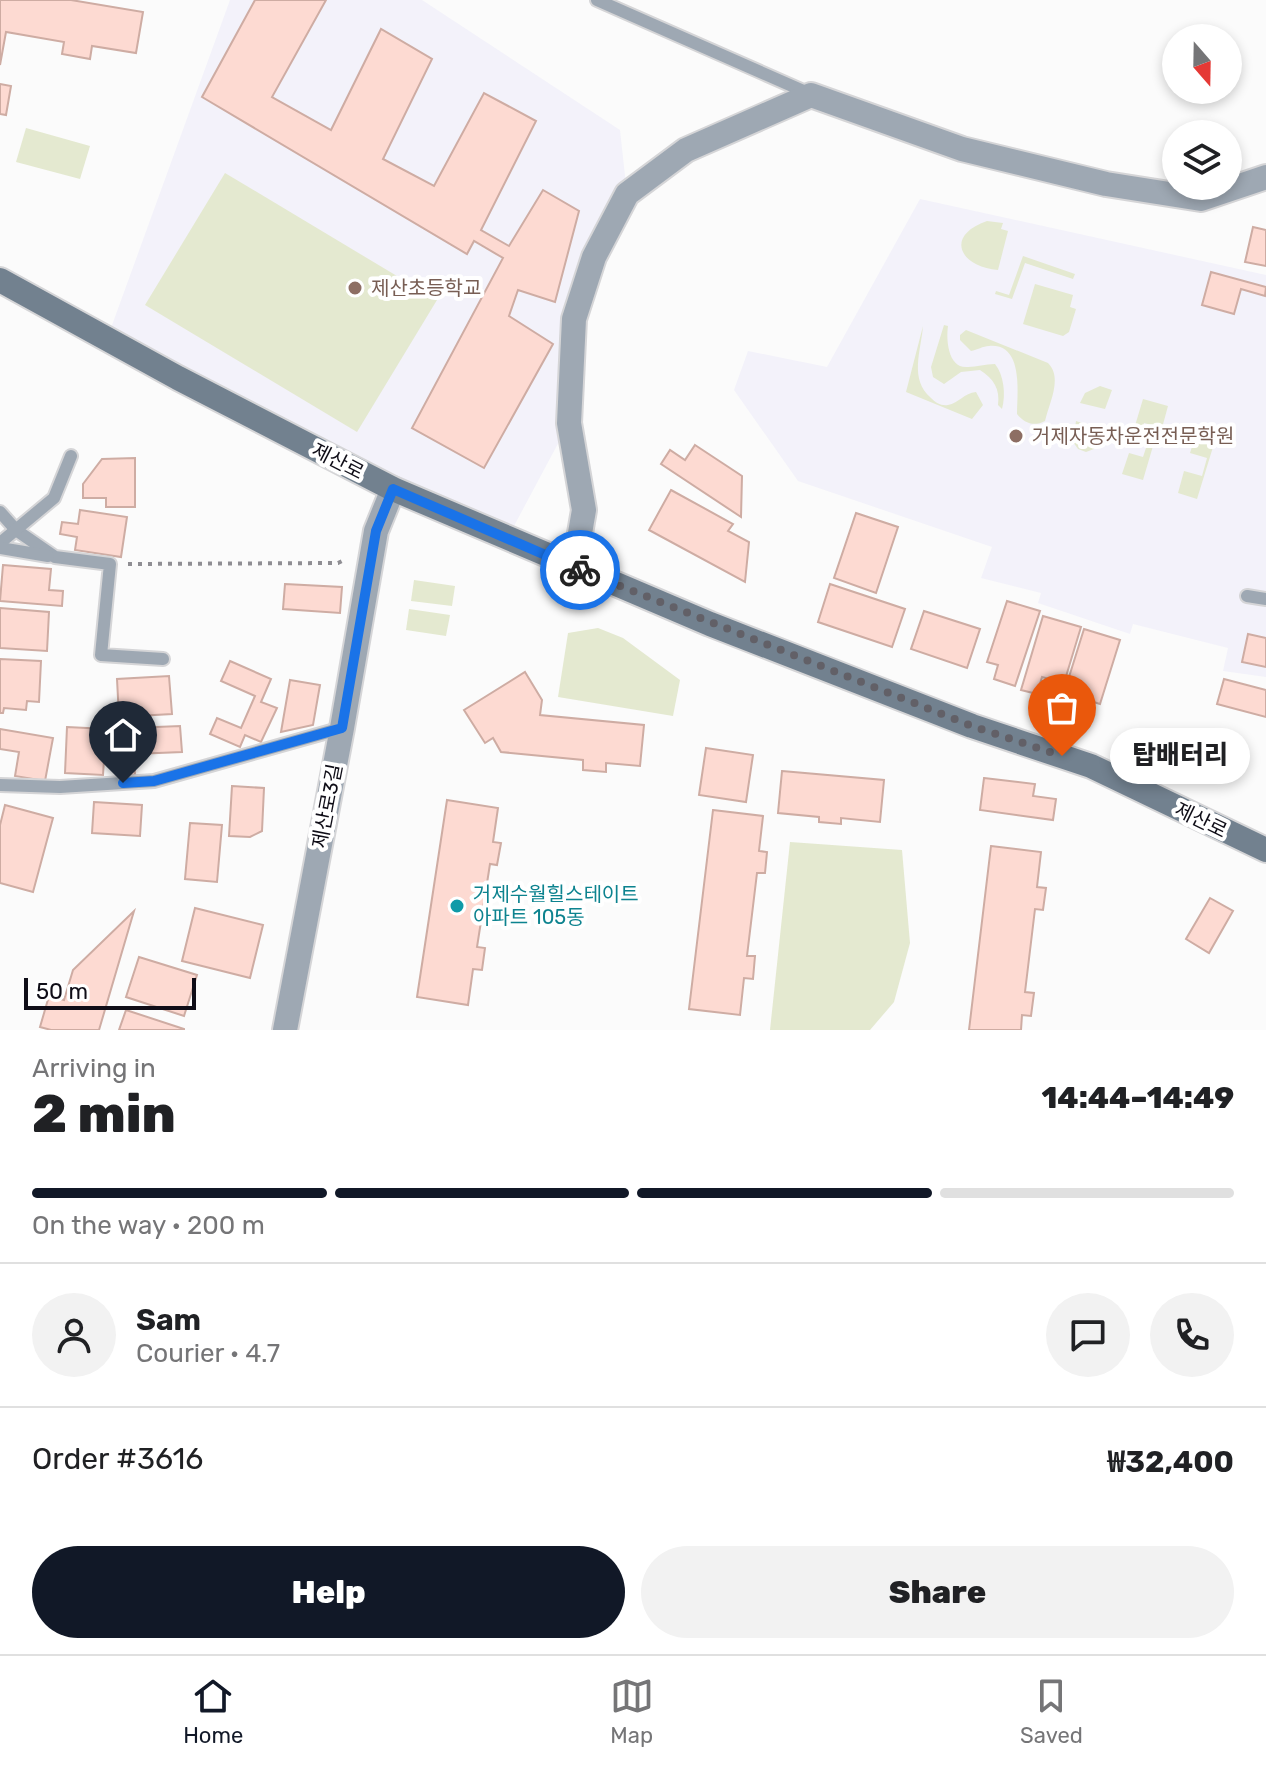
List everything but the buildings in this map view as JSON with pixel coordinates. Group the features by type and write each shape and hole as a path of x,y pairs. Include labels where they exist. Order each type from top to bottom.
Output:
{"street":[{"path":"574,568 584,510 569,423 574,319 594,257 627,194 686,150 811,95 962,149 1106,184 1201,199 1266,177"},
{"name":"제산로","path":"0,280 178,378 393,489 574,568 972,726 1091,766 1266,850"},
{"name":"제산로3길","path":"285,1030 376,531 393,489"}],"lane":[{"path":"597,0 811,95"},
{"path":"0,546 54,498 71,456"},
{"path":"0,512 16,530 55,557"},
{"path":"0,546 110,564 101,655 163,659"},
{"path":"1247,596 1266,599"},
{"path":"0,785 60,787 154,781 342,728"}],"path":[{"path":"110,564 338,563 374,548"}],"shaded area":[{"name":"제산초등학교","path":"230,0 422,0 620,130 627,194 594,257 569,423 507,539 107,339"},
{"name":"거제자동차운전전문학원","path":"920,199 1266,275 1266,677 1223,671 1228,648 1133,624 1130,634 1038,603 1041,593 981,578 992,547 798,481 734,390 748,351 827,367"}],"green space":[{"path":"26,128 90,146 80,179 16,162"},
{"path":"225,173 437,300 357,432 145,305"},
{"path":"987,221 1003,223 1001,229 1008,231 998,270 974,263 962,250 965,235"},
{"path":"1023,256 1075,274 1073,279 1025,263 1012,299 995,294 996,291 1009,295"},
{"path":"1035,284 1073,295 1070,307 1076,309 1069,332 1063,336 1023,324"},
{"path":"944,325 948,326 948,346 956,363 968,367 995,364 1003,385 1002,409 998,405 995,385 980,370 961,372 944,384 933,377 931,367"},
{"path":"923,326 918,373 924,390 941,405 952,404 976,392 983,405 972,419 906,392"},
{"path":"966,330 1048,363 1055,383 1045,421 1030,423 1017,414 1016,371 1008,352 989,346 971,351 960,340 960,335"},
{"path":"1100,386 1112,390 1105,409 1080,403 1085,393"},
{"path":"1143,399 1168,406 1162,428 1144,423 1140,437 1152,441 1153,446 1143,480 1122,474 1129,453 1143,457 1147,445 1131,439"},
{"path":"1076,421 1097,428 1098,438 1094,449 1086,452 1078,449 1073,442"},
{"path":"1203,430 1217,434 1197,499 1178,493 1184,471 1202,476 1207,458 1190,453 1196,434"},
{"path":"414,580 455,586 452,606 411,601"},
{"path":"409,609 450,615 446,636 406,630"},
{"path":"598,628 623,638 680,680 673,716 558,697 568,633"},
{"path":"790,842 902,850 910,943 894,1002 870,1030 770,1030"}],"way so far":[{"path":"580,570 972,726 1062,756"}],"place":[{"name":"제산초등학교","path":"355,288"},
{"name":"거제자동차운전전문학원","path":"1016,436"},
{"name":"탑배터리","path":"1062,756"},
{"name":"거제수월힐스테이트 아파트 105동","path":"457,906"}],"route":[{"path":"123,783 154,781 342,728 376,531 393,489 580,570"}]}
